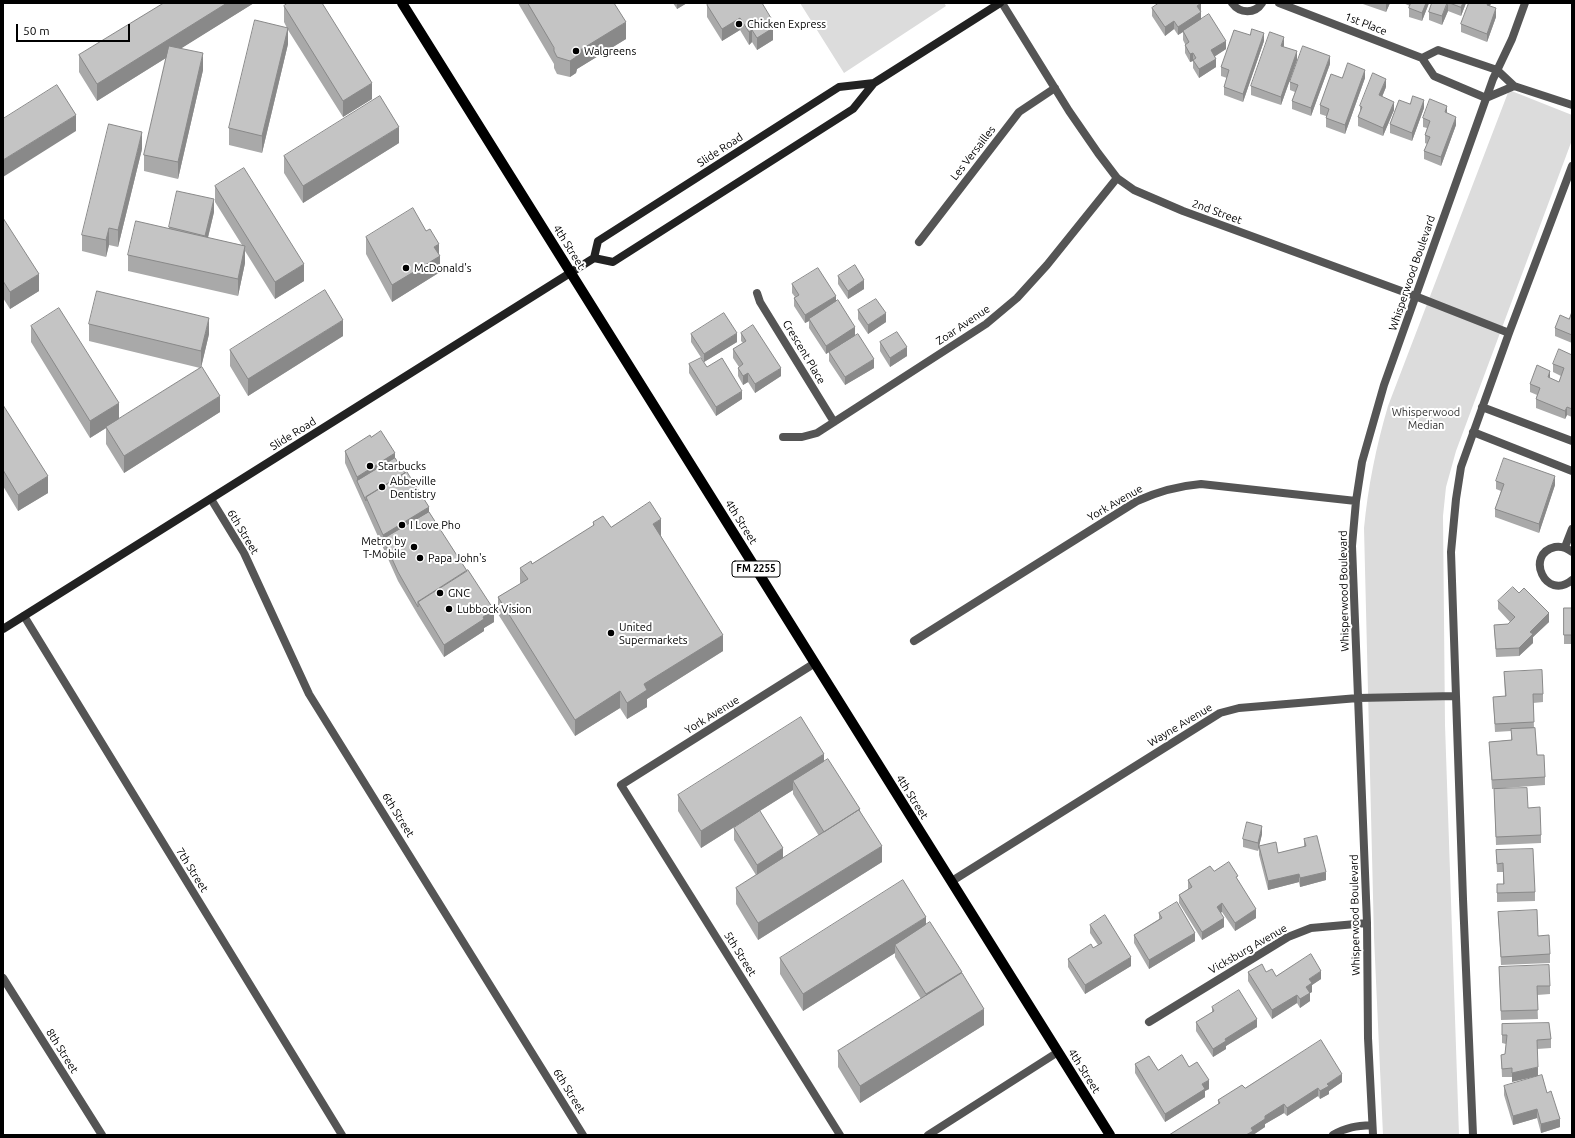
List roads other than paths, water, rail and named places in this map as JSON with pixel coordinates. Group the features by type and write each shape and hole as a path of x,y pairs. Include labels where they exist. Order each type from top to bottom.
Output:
{"main road":[{"name":"4th Street","path":"402,3 1110,1135"},
{"name":"Slide Road","path":"594,258 613,262 853,109 874,83 1001,3"},
{"name":"Slide Road","path":"3,628 571,273 594,258 598,241 839,87 874,83"}],"street":[{"name":"2nd Street","path":"1001,3 1055,88 1116,178 1134,190 1183,211 1415,296 1509,333"},
{"path":"1232,3 1238,9 1249,11 1255,10 1262,3"},
{"name":"1st Place","path":"1279,3 1422,58"},
{"name":"Whisperwood Boulevard","path":"1373,1135 1368,1038 1368,923 1352,546 1356,502 1364,454 1384,385 1486,98 1497,70 1512,39 1525,3"},
{"path":"1514,86 1486,98 1434,76 1422,58 1438,50 1497,70 1514,86 1572,105"},
{"name":"Les Versailles","path":"918,242 1019,112 1055,88"},
{"path":"1473,1135 1455,696 1451,552 1458,483 1473,432 1572,166"},
{"name":"Zoar Avenue","path":"783,437 802,436 817,432 986,324 1017,298 1047,265 1116,178"},
{"name":"Crescent Place","path":"757,293 760,302 834,422"},
{"path":"1482,407 1572,441"},
{"path":"1473,432 1572,471"},
{"name":"York Avenue","path":"914,641 1137,500 1156,492 1179,486 1201,484 1356,502"},
{"name":"6th Street","path":"211,499 244,553 309,694 583,1135"},
{"path":"1572,529 1568,550 1559,546 1547,550 1540,561 1539,568 1545,580 1550,584 1563,585 1572,580"},
{"name":"7th Street","path":"24,616 342,1135"},
{"name":"York Avenue","path":"621,785 815,663"},
{"name":"Wayne Avenue","path":"952,881 1220,714 1239,708 1358,698 1455,696"},
{"name":"5th Street","path":"621,785 840,1135"},
{"name":"Vicksburg Avenue","path":"1149,1022 1288,937 1311,928 1368,923"},
{"name":"8th Street","path":"3,978 102,1135"},
{"path":"928,1135 1058,1052"},
{"path":"1333,1135 1343,1129 1354,1126 1372,1125"}],"place":[{"name":"Chicken Express","path":"739,24"},
{"name":"Walgreens","path":"576,51"},
{"name":"McDonald's","path":"406,268"},
{"name":"Starbucks","path":"370,466"},
{"name":"Abbeville Dentistry","path":"382,487"},
{"name":"I Love Pho","path":"402,525"},
{"name":"Metro by T-Mobile","path":"414,547"},
{"name":"Papa John's","path":"420,558"},
{"name":"GNC","path":"440,593"},
{"name":"Lubbock Vision","path":"449,609"},
{"name":"United Supermarkets","path":"611,633"}],"park label":[{"name":"Whisperwood Median","path":"1426,418"}]}
